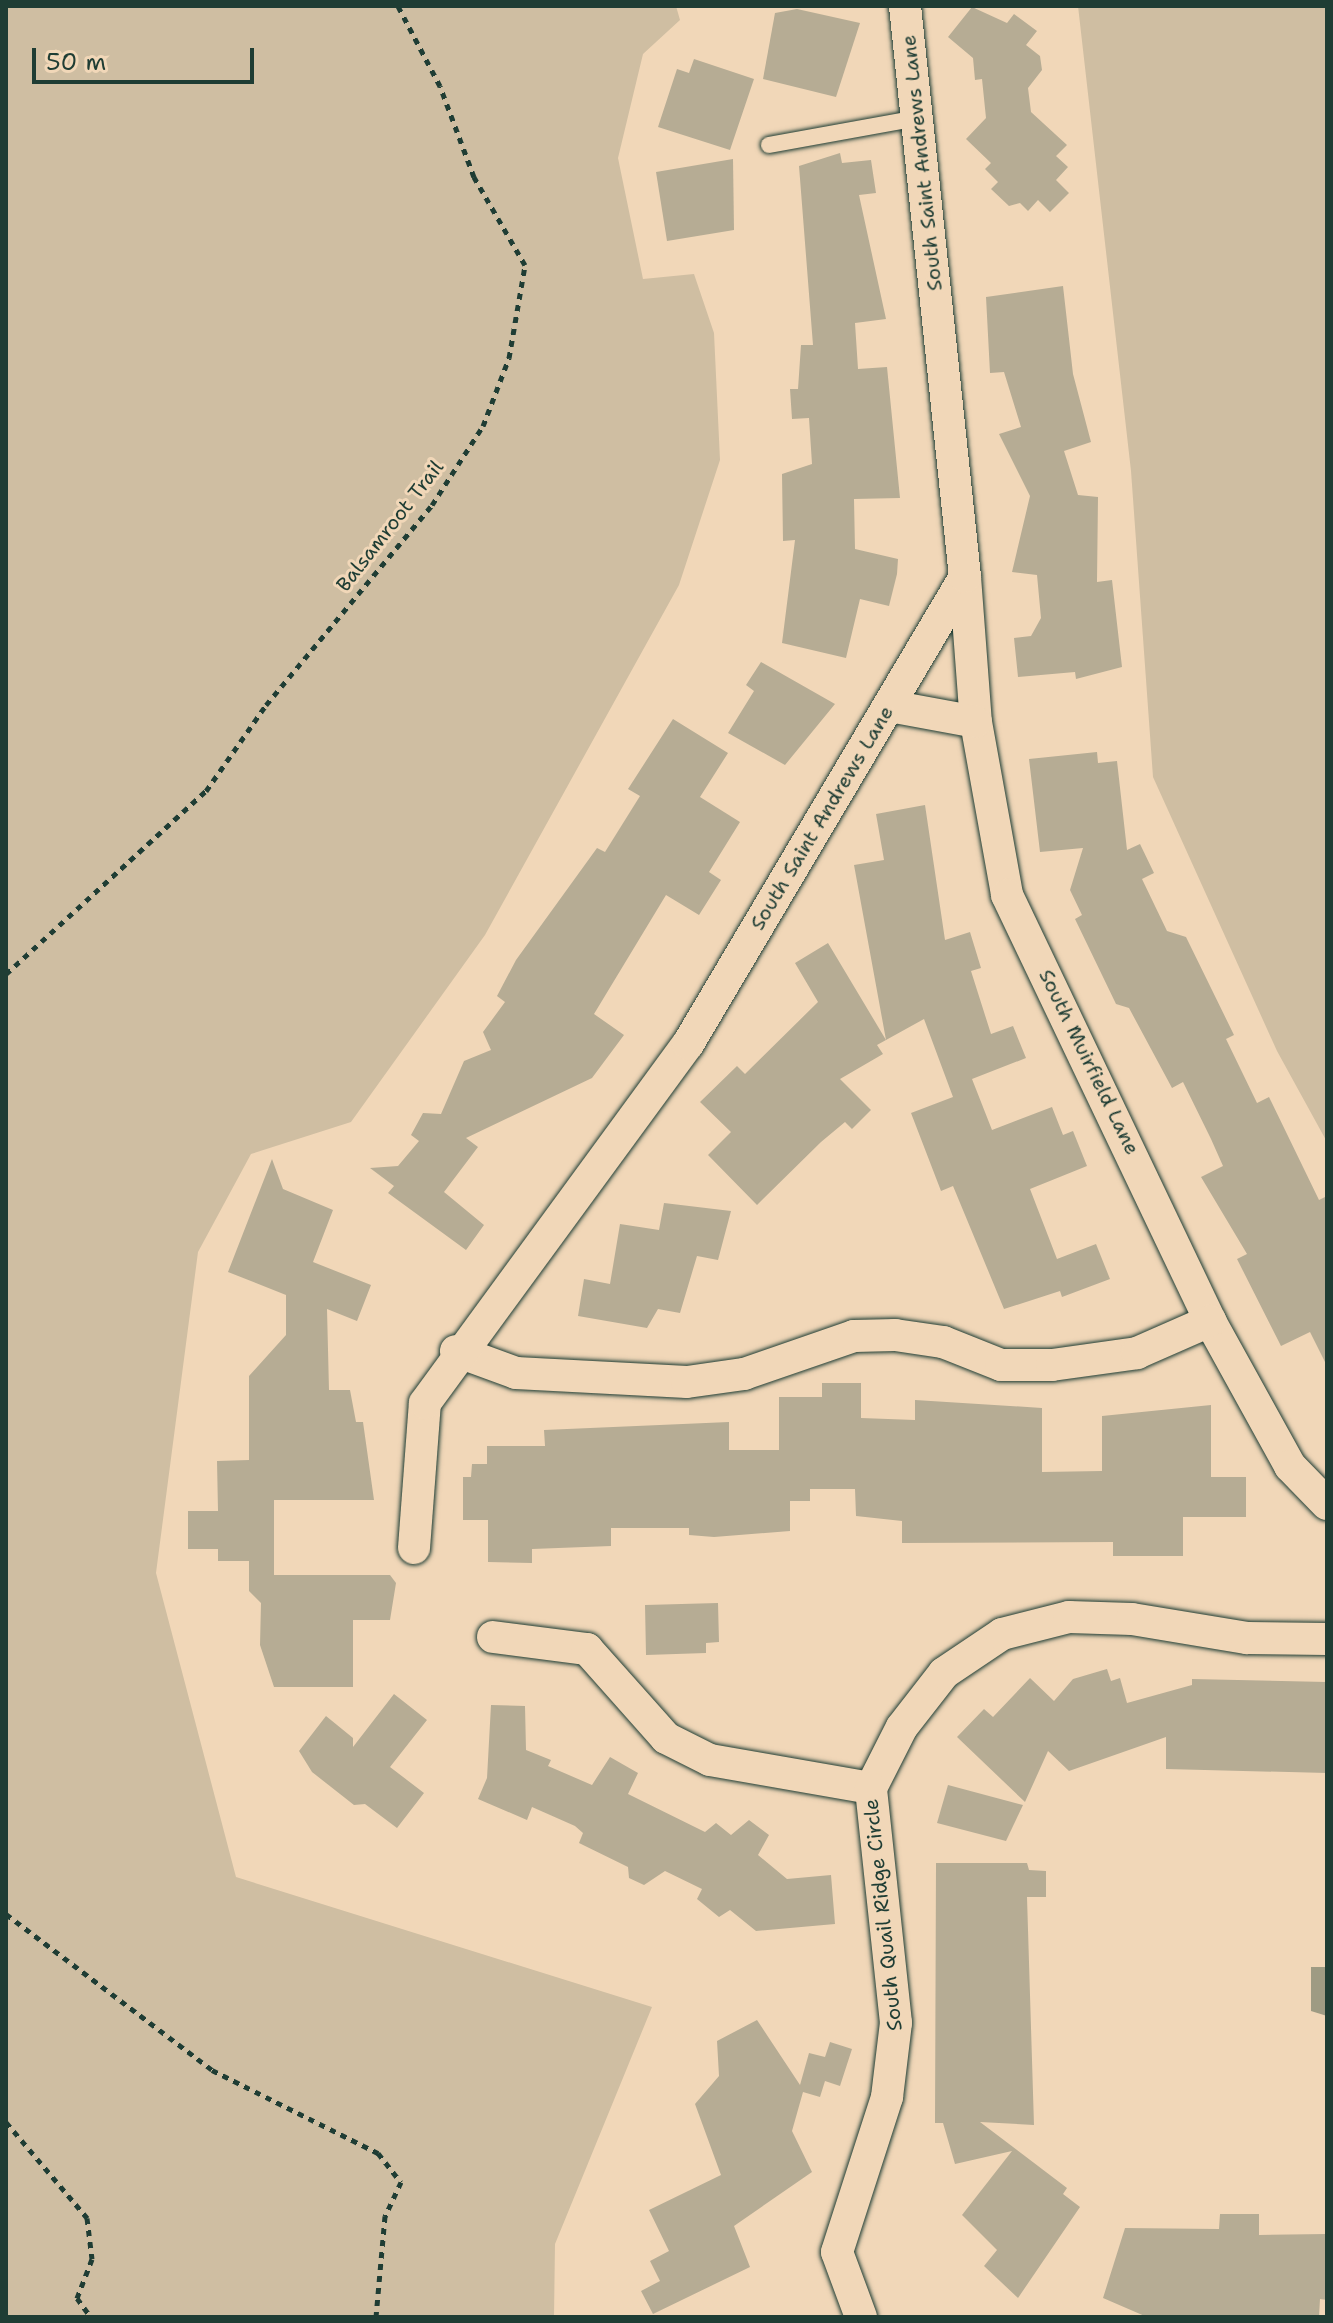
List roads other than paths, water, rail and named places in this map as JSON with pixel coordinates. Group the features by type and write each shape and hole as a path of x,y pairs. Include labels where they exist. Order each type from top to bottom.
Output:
{"street":[{"name":"South Saint Andrews Lane","path":"414,1548 425,1403 456,1351 688,1044 965,577 905,6"},
{"name":"South Muirfield Lane","path":"965,577 976,722 1007,895 1210,1321 1290,1466 1327,1504"},
{"path":"889,706 976,722"},
{"path":"456,1351 516,1373 687,1382 744,1374 854,1336 895,1335 943,1342 1001,1365 1052,1365 1137,1353 1210,1321"},
{"path":"493,1637 587,1649 666,1738 710,1760 871,1788 902,1727 944,1673 1002,1634 1069,1617 1132,1619 1247,1638 1327,1639"},
{"name":"South Quail Ridge Circle","path":"861,2317 837,2252 887,2097 896,2023 871,1788"}],"lane":[{"path":"769,145 918,118"}]}
